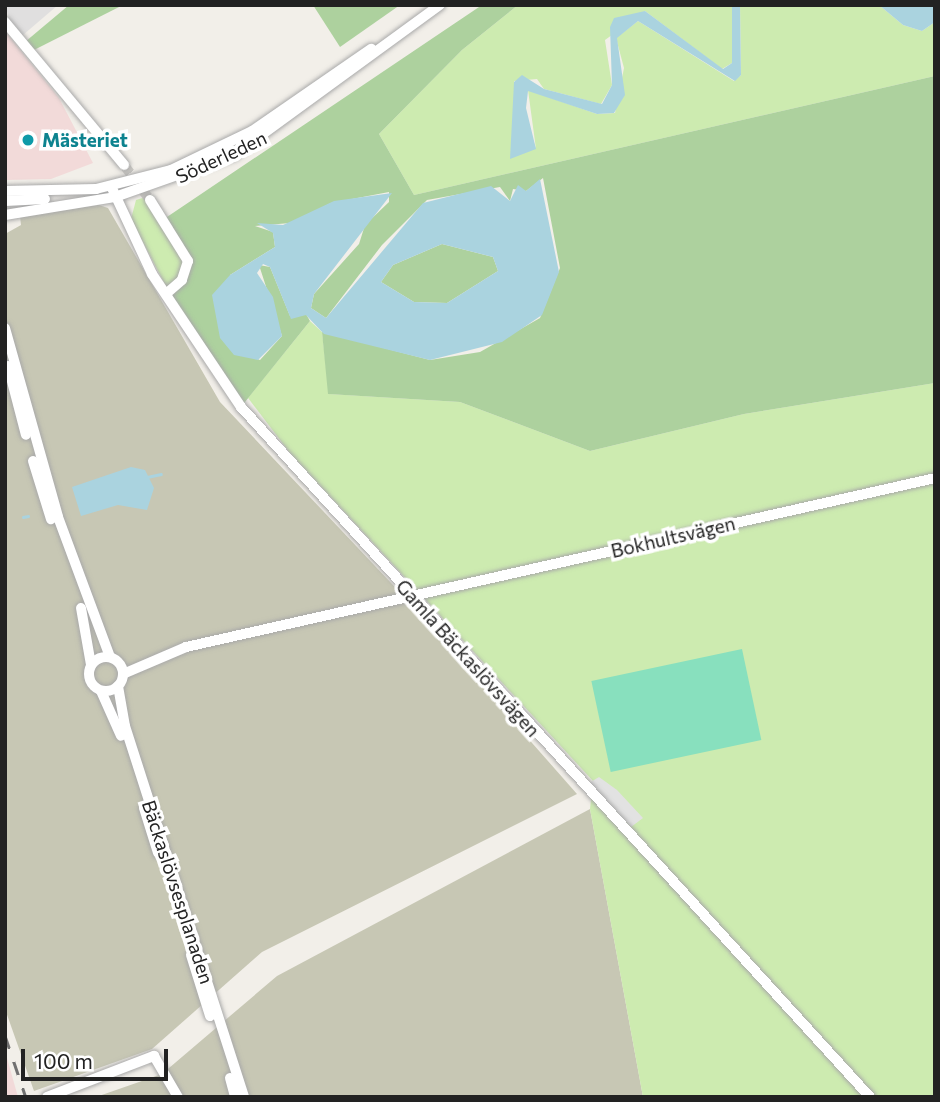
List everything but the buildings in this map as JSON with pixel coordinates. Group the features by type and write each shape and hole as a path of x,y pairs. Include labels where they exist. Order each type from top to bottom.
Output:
{"street":[{"name":"Söderleden","path":"5,191 96,189 113,192 171,170 243,136 430,5"},
{"name":"Söderleden","path":"5,215 199,171 254,145 440,5"},
{"path":"5,22 124,164"},
{"name":"Söderleden","path":"5,201 96,189"},
{"name":"Gamla Bäckaslövsvägen","path":"113,192 166,295 241,407 870,1097"},
{"path":"150,200 188,261 182,281 166,295"},
{"path":"5,328 58,517 123,674"},
{"name":"Bäckaslövsesplanaden","path":"5,354 88,633 90,681 101,691 120,733 235,1097"},
{"name":"Bokhultsvägen","path":"144,663 186,647 935,478"},
{"path":"91,665 115,660 144,663"},
{"path":"101,691 118,686 123,674 144,663"},
{"name":"Bäckaslövsesplanaden","path":"118,686 125,726 244,1097"},
{"path":"47,1097 154,1056 178,1097"}],"shaded area":[{"path":"5,5 58,5 16,41"},
{"path":"5,31 59,98 93,163 51,179 5,180"},
{"path":"99,205 108,208 220,402 393,585 577,794 262,952 152,1049 34,1091 5,1009 5,234 21,225 20,216"},
{"path":"599,777 617,790 643,818 631,827 589,783"},
{"path":"590,809 643,1097 96,1097 162,1074 277,976"},
{"path":"5,1051 7,1058 18,1097 5,1097"}],"green space":[{"path":"69,5 123,5 30,52 25,42"},
{"path":"313,5 400,5 340,47"},
{"path":"482,5 518,5 462,50 379,134 414,195 935,76 935,383 744,414 590,451 460,402 328,394 322,332 430,360 480,352 540,318 560,268 543,178 526,191 513,189 510,201 500,187 427,200 382,245 326,318 311,308 314,294 359,244 365,225 389,202 389,192 331,203 290,223 255,226 273,232 275,247 230,275 248,355 260,360 282,336 259,265 270,267 290,316 306,314 310,321 241,407 166,294 186,269 164,219"},
{"path":"518,5 732,5 732,63 722,69 645,11 605,40 612,85 601,104 544,89 537,79 514,81 536,149 528,90 597,114 615,113 624,68 616,38 638,21 734,81 741,75 740,5 879,5 903,25 922,31 935,22 935,76 414,195 379,134 462,50"},
{"path":"152,195 186,269 169,292 131,219 136,200"},
{"path":"442,244 493,257 498,271 447,303 414,302 381,282 393,265"},
{"path":"310,321 322,332 329,394 460,402 590,451 744,414 935,383 935,1097 643,1097 590,809 593,781 290,453 248,398"},
{"path":"742,649 761,740 611,772 591,681"}],"water":[{"path":"732,5 740,5 741,75 735,81 638,21 617,38 625,95 614,113 597,114 528,91 526,108 536,149 510,159 514,82 522,75 544,89 602,104 612,85 610,27 614,18 645,11 723,69 732,63"},
{"path":"879,5 935,5 935,22 922,31 903,25"},
{"path":"540,179 559,272 542,315 502,342 430,360 324,334 306,315 291,319 270,267 263,264 257,273 273,297 282,336 258,360 234,355 220,338 212,295 230,275 275,247 273,233 257,223 283,225 334,201 392,193 314,294 311,308 326,318 423,203 491,186 510,201 518,185 526,191","holes":["442,244 493,257 498,271 447,303 414,302 381,282 393,265"]},
{"path":"131,467 145,470 154,488 147,510 118,505 81,516 72,487"}],"waterway":[{"path":"147,477 161,474"},
{"path":"23,517 28,516"}],"tunnel":[{"path":"124,165 150,200"}],"railway":[{"path":"5,1035 26,1097"}],"place":[{"name":"Mästeriet","path":"28,140"}]}
